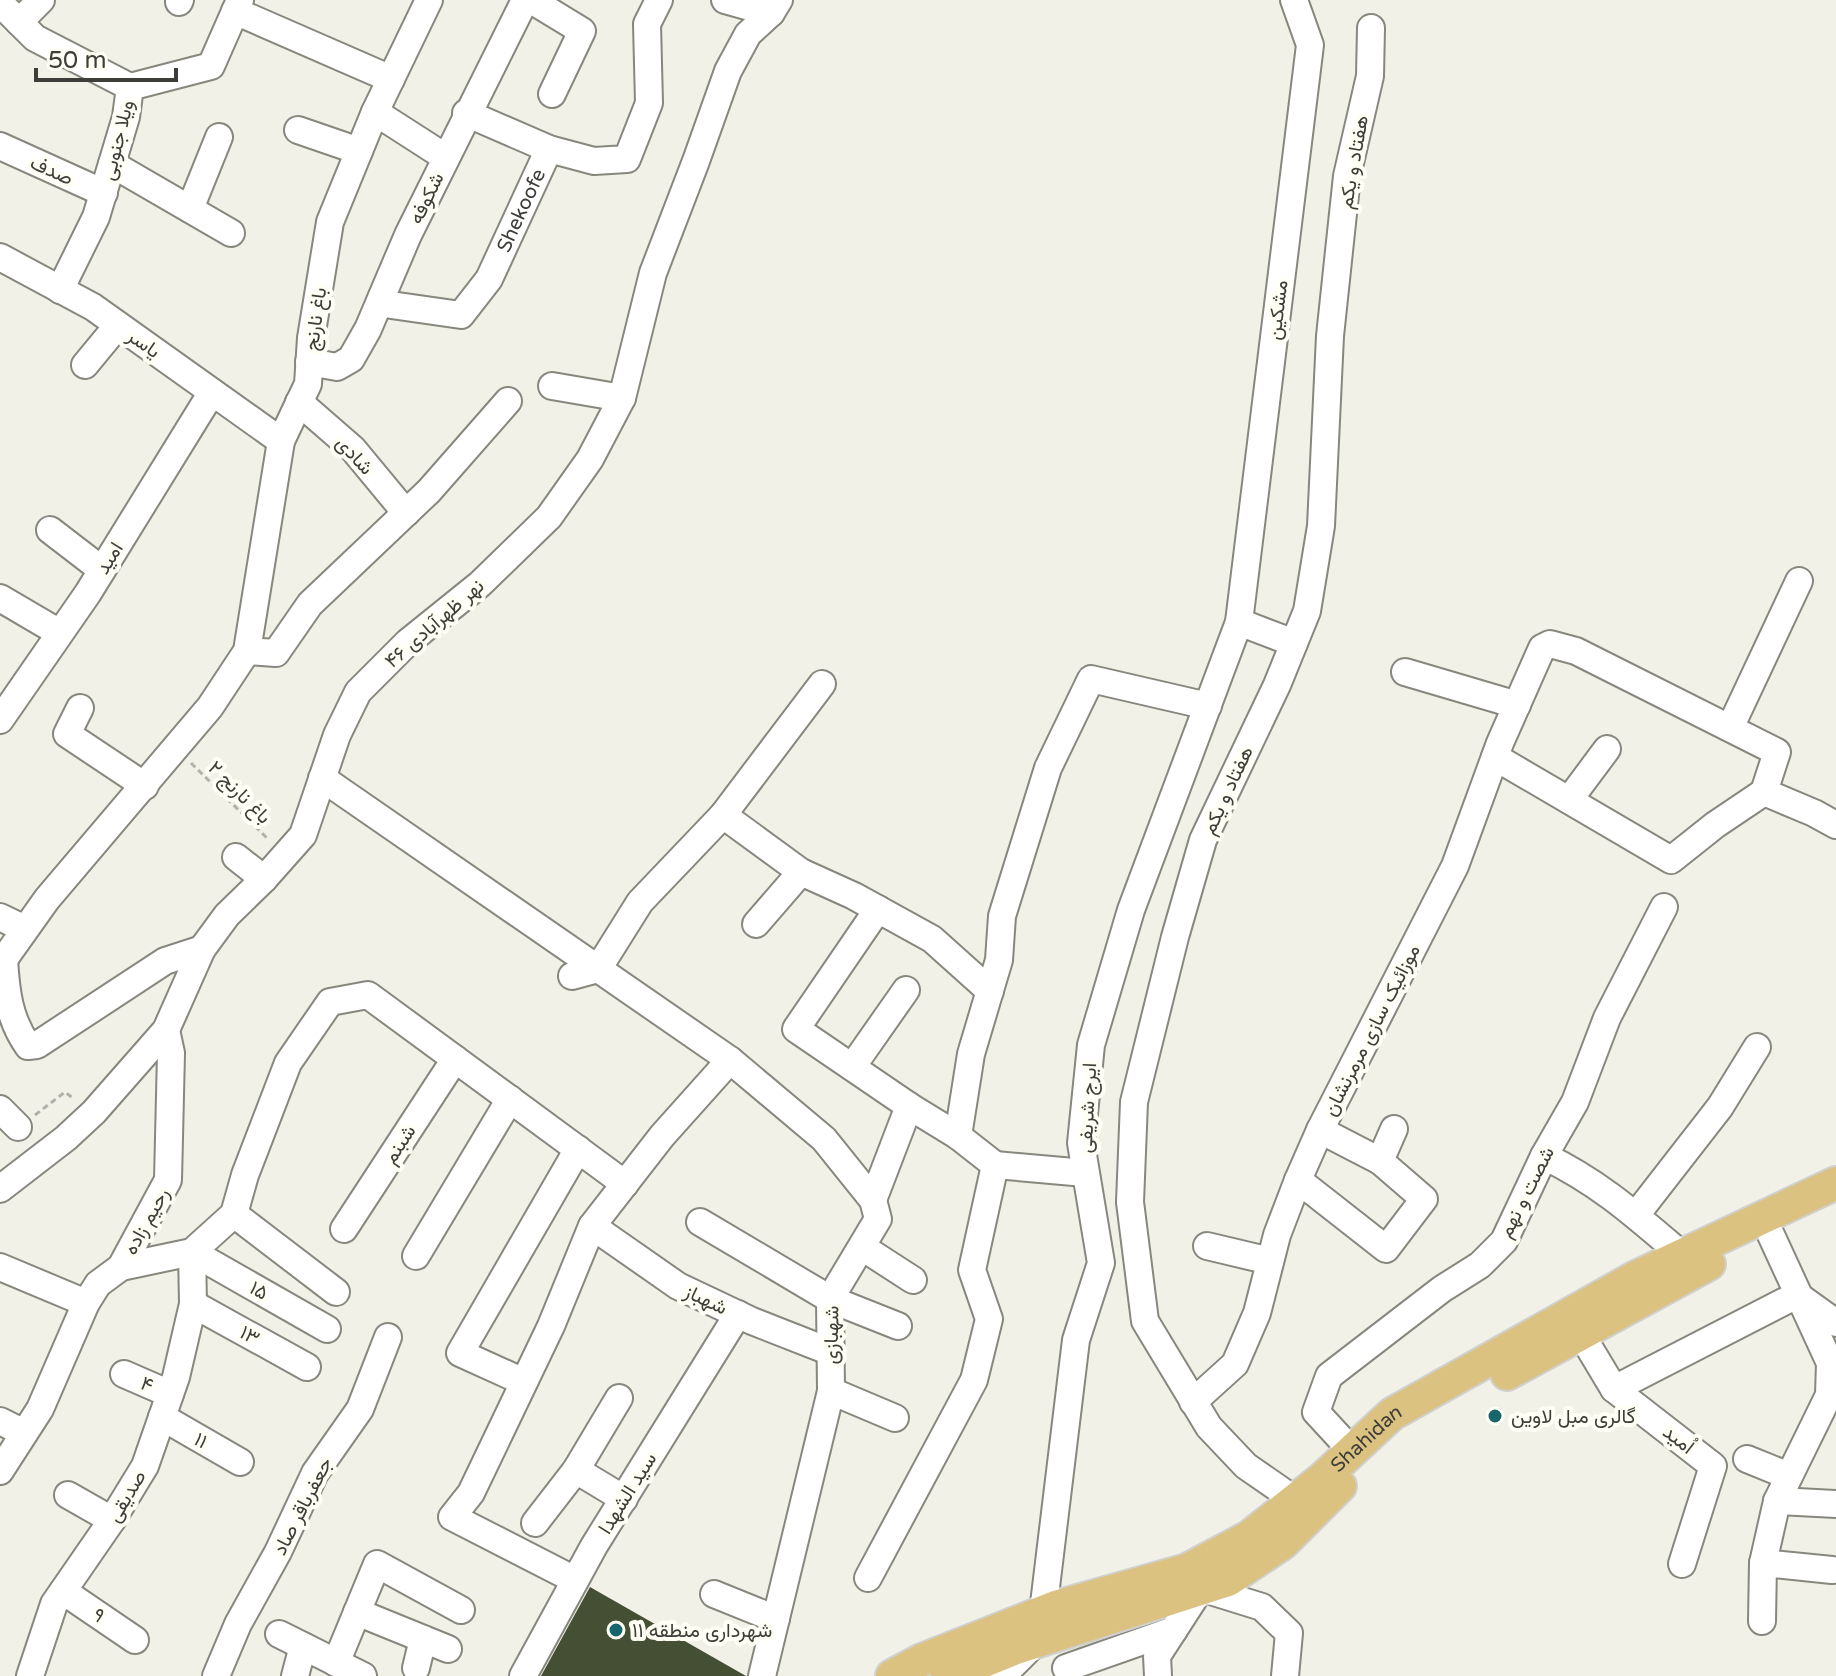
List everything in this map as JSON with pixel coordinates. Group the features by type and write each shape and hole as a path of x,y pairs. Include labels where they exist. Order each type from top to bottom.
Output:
{"main road":[{"name":"Shahidan","path":"892,1676 922,1660 1041,1626 1187,1570 1249,1537 1392,1414 1636,1277 1836,1183"},
{"name":"Shahidan","path":"947,1676 1041,1626 1075,1628 1228,1580 1283,1543 1358,1466 1396,1433 1721,1258 1836,1207"}],"street":[{"path":"19,22 41,0"},
{"name":"باغ نارنج","path":"2,962 47,899 210,707 247,651 281,441 308,384 330,222 375,112 429,0"},
{"name":"شکوفه","path":"309,362 337,367 351,359 466,113 525,0"},
{"path":"531,0 582,31 552,94"},
{"name":"Shekoofe","path":"382,297 391,305 461,315 489,279 549,149 594,161 627,159 649,103 647,24 659,0"},
{"path":"725,0 775,6"},
{"name":"مشکین","path":"1239,622 1310,45 1294,0"},
{"path":"0,3 35,38 130,87"},
{"path":"237,5 391,79"},
{"name":"ویلا جنوبی","path":"60,290 96,217 126,117 130,87 211,66 237,5"},
{"name":"نهر ظهرآبادی ۴۶","path":"0,1189 94,1112 166,1030 202,949 227,915 303,835 337,735 358,692 408,642 480,584 549,517 590,459 622,398 653,273 728,71 748,34 775,6"},
{"name":"هفتاد و یکم","path":"1295,1500 1246,1466 1209,1427 1145,1321 1130,1202 1134,1102 1203,840 1277,685 1307,611 1321,526 1330,336 1347,176 1370,76 1371,28"},
{"path":"375,112 445,157"},
{"path":"466,113 549,149"},
{"path":"298,130 359,151"},
{"path":"190,209 219,137"},
{"name":"صدف","path":"3,154 104,193"},
{"path":"112,164 231,233"},
{"name":"یاسر","path":"0,257 118,325 281,441"},
{"path":"85,365 118,325"},
{"path":"552,386 622,398"},
{"name":"امید","path":"0,720 10,686 58,632 102,570 212,392"},
{"path":"247,651 276,653 310,604 429,491 508,401"},
{"name":"شادی","path":"299,402 353,449 406,513"},
{"path":"50,530 102,570"},
{"path":"1495,757 1671,860 1764,792 1777,752 1730,728 1799,581"},
{"path":"3,606 58,632"},
{"path":"1239,622 1294,643"},
{"name":"ایرج شریفی","path":"1041,1626 1076,1340 1101,1263 1081,1143 1091,1045 1131,910 1239,622"},
{"name":"موزائیک سازی مرمرنشان","path":"1193,1402 1235,1364 1257,1313 1270,1261 1298,1180 1320,1130 1455,866 1495,757 1542,648 1550,644 1576,651 1730,728"},
{"path":"1405,672 1517,705"},
{"path":"958,1136 971,1054 999,960 1002,916 1048,768 1091,679 1208,706"},
{"path":"572,976 598,969 640,902 723,815 822,684"},
{"path":"80,708 67,734 145,786"},
{"path":"1569,800 1607,749"},
{"path":"322,778 730,1060 824,1139 873,1200"},
{"path":"1764,792 1836,825"},
{"path":"723,815 801,872 932,939 990,991"},
{"path":"236,857 264,879"},
{"path":"756,924 801,872"},
{"name":"شصت و نهم","path":"1352,1451 1316,1412 1329,1376 1442,1289 1480,1265 1504,1241 1544,1156 1575,1102 1607,1018 1664,907"},
{"path":"878,909 796,1029 958,1136 995,1165 1085,1173"},
{"path":"0,917 25,929"},
{"path":"2,962 15,1028 28,1046 37,1045 165,961 202,949"},
{"path":"852,1067 906,990"},
{"path":"121,1267 192,1252 234,1214 245,1175 288,1063 330,1002 368,995 625,1184"},
{"name":"رحیم زاده","path":"0,1471 40,1409 86,1303 98,1284 121,1267 168,1180 171,1053 166,1030"},
{"path":"1636,1215 1720,1107 1757,1047"},
{"name":"شبنم","path":"344,1229 455,1059"},
{"path":"575,1580 452,1517 471,1493 551,1326 592,1226 662,1136 730,1060"},
{"path":"416,1256 510,1099"},
{"name":"شهبازی","path":"762,1676 831,1391 830,1299 878,1219 873,1200 909,1106"},
{"path":"1380,1161 1394,1129"},
{"path":"1298,1180 1386,1249 1424,1199 1380,1161 1320,1130"},
{"path":"524,1382 460,1353 578,1149"},
{"path":"1544,1156 1604,1190 1682,1255"},
{"path":"868,1578 974,1380 989,1319 972,1270 995,1165"},
{"path":"234,1214 336,1292"},
{"path":"700,1222 830,1299 898,1326"},
{"name":"شهباز","path":"592,1226 678,1286 831,1352"},
{"path":"1762,1621 1763,1563 1777,1501 1829,1395 1830,1363 1771,1235"},
{"path":"1207,1246 1270,1261"},
{"path":"862,1247 913,1280"},
{"name":"صدیقی","path":"30,1676 54,1604 145,1466 166,1406 193,1304 192,1252"},
{"name":"۱۵","path":"192,1252 327,1329"},
{"path":"0,1267 86,1303"},
{"path":"1797,1295 1836,1323"},
{"path":"1614,1389 1797,1295"},
{"name":"۱۳","path":"193,1304 307,1367"},
{"name":"سید الشهدا","path":"523,1676 575,1580 738,1314"},
{"name":"اُمید","path":"1581,1334 1614,1389 1713,1466 1682,1564"},
{"name":"جعفرباقر صاد","path":"216,1676 238,1624 278,1552 315,1473 360,1409 388,1337"},
{"name":"۴","path":"124,1374 166,1406"},
{"path":"831,1391 895,1418"},
{"path":"535,1523 576,1470 619,1398"},
{"name":"۱۱","path":"166,1406 240,1462"},
{"path":"0,1421 24,1433"},
{"path":"1747,1459 1789,1476"},
{"path":"576,1470 624,1499"},
{"path":"68,1495 112,1520"},
{"path":"1777,1501 1836,1504"},
{"path":"1763,1563 1832,1570"},
{"path":"336,1663 377,1564 461,1610"},
{"path":"1158,1676 1157,1656 1201,1588 1262,1607 1289,1633 1285,1676"},
{"name":"۹","path":"63,1591 135,1640"},
{"path":"714,1594 776,1619"},
{"path":"357,1612 448,1649"},
{"path":"1002,1676 1041,1626"},
{"path":"1064,1672 1075,1628"},
{"path":"1064,1672 1174,1630"},
{"path":"279,1634 363,1676"},
{"path":"416,1668 423,1639"},
{"path":"295,1676 303,1646"}],"path":[{"name":"باغ نارنج ۲","path":"176,748 285,856"},
{"path":"9,1118 65,1092 94,1112"}],"building":[{"name":"شهرداری منطقه ۱۱","path":"590,1587 746,1676 541,1676"}],"place":[{"name":"گالری مبل لاوین","path":"1495,1416"},
{"name":"شهرداری منطقه ۱۱","path":"616,1630"}]}
